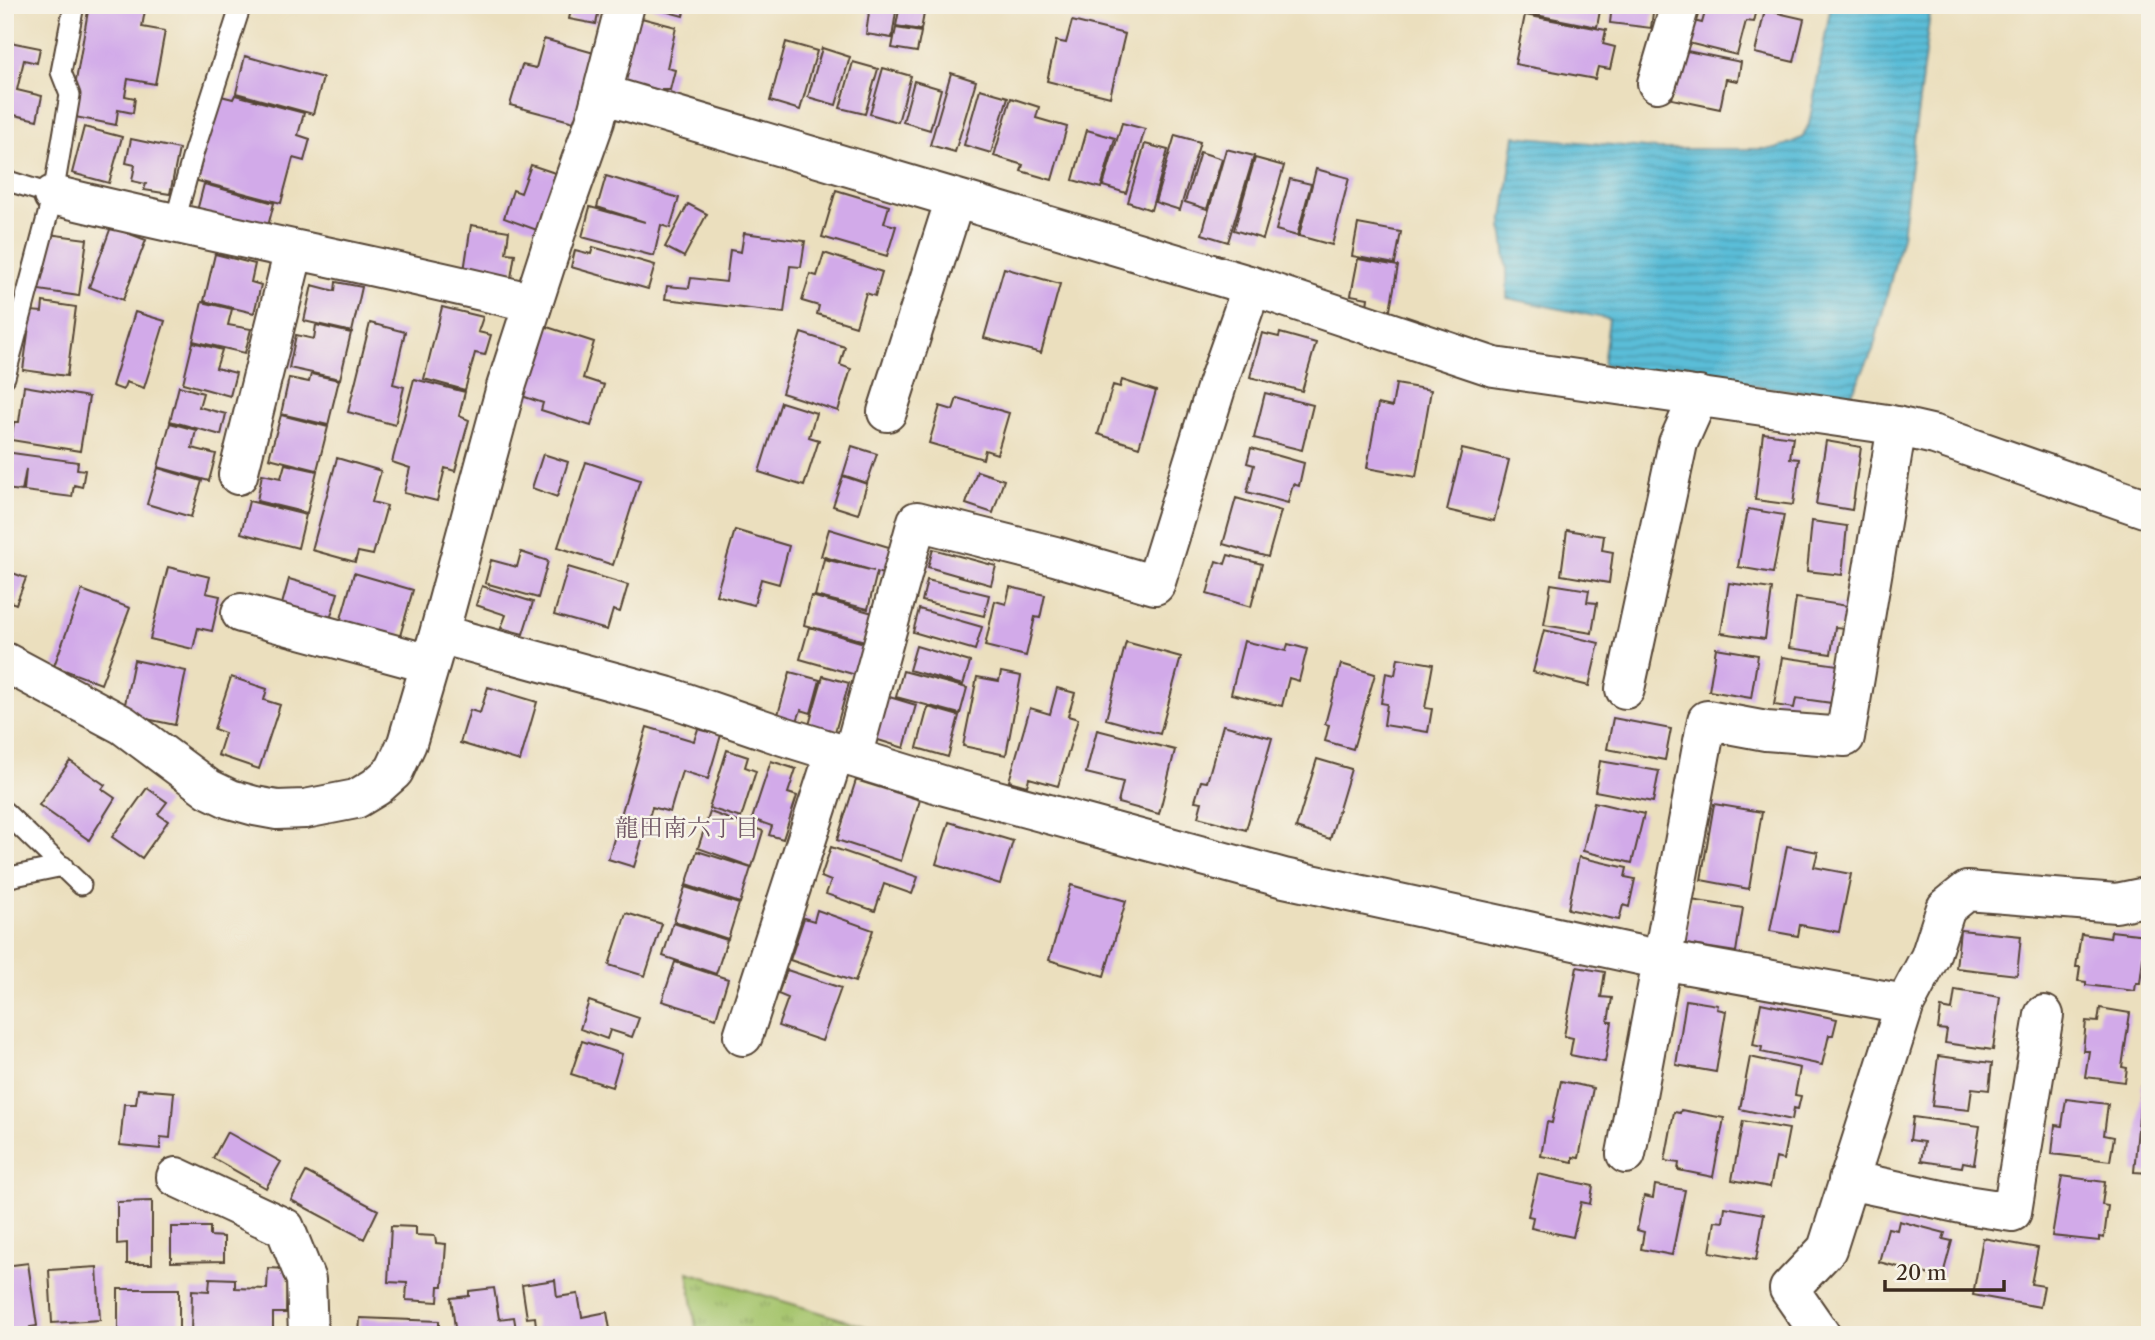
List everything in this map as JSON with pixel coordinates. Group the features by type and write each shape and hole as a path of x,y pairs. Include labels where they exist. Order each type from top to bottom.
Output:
{"street":[{"path":"5,662 123,725 209,789 230,799 277,810 305,809 356,799 376,787 394,771 407,743 435,649 506,387 595,121 625,5"},
{"path":"1657,83 1680,5"},
{"path":"602,94 1252,286 1494,366 1897,426 1935,435 2150,510"},
{"path":"53,195 174,225 449,282 533,303"},
{"path":"887,412 955,199"},
{"path":"237,475 294,250"},
{"path":"743,1036 844,754 917,521 1155,585 1217,385 1252,286"},
{"path":"1625,689 1678,443 1699,397"},
{"path":"1626,1154 1707,720 1766,731 1845,737 1897,426"},
{"path":"241,613 666,696 945,786 1284,878 1662,960 1905,1004"},
{"path":"1821,1335 1789,1289 1827,1249 1905,1004 1930,957 1946,908 1966,891 2116,904 2150,895"},
{"path":"1848,1180 2012,1212 2044,1015"},
{"path":"176,1177 285,1228 306,1280 308,1335"}],"lane":[{"path":"5,377 53,195 70,95 61,72 74,5"},
{"path":"174,225 194,151 240,5"},
{"path":"5,180 53,195"},
{"path":"5,812 81,885"},
{"path":"5,878 63,866"}],"green space":[{"path":"688,1272 887,1333 895,1335 697,1335"}],"water":[{"path":"1831,5 1931,5 1902,236 1873,350 1850,398 1603,365 1609,319 1507,298 1502,225 1515,136 1656,149 1776,149 1802,138 1809,124"}],"building":[{"path":"89,5 146,5 142,27 165,31 155,84 128,79 125,96 135,98 133,113 118,110 116,125 70,116"},
{"path":"572,5 600,5 596,24 569,19"},
{"path":"642,5 686,5 683,16"},
{"path":"870,5 897,5 892,38 866,34"},
{"path":"900,5 925,8 921,30 896,26"},
{"path":"1528,5 1601,5 1597,27 1526,13"},
{"path":"1612,5 1654,5 1651,28 1610,23"},
{"path":"1707,5 1758,5 1754,22 1746,21 1737,55 1684,42 1689,20 1702,23"},
{"path":"1765,10 1804,19 1794,62 1755,53"},
{"path":"630,15 676,27 667,68 675,70 670,90 659,90 615,79"},
{"path":"1525,15 1606,30 1603,44 1615,47 1610,69 1598,67 1595,79 1515,64"},
{"path":"1072,21 1125,34 1110,97 1047,81 1056,41 1066,43"},
{"path":"896,28 921,32 917,52 892,48"},
{"path":"544,39 594,53 574,122 510,105 522,65 536,68"},
{"path":"5,41 40,48 37,63 24,60 17,90 42,96 37,120 5,113"},
{"path":"786,42 817,51 800,110 770,101"},
{"path":"822,48 850,57 836,105 808,97"},
{"path":"1682,50 1741,62 1738,81 1726,79 1720,109 1672,99"},
{"path":"245,56 323,78 313,114 236,93"},
{"path":"853,62 878,69 865,114 840,108"},
{"path":"883,68 911,76 898,122 870,114"},
{"path":"951,73 976,81 955,152 930,145"},
{"path":"914,81 941,89 930,130 903,122"},
{"path":"980,89 1008,97 991,153 964,145"},
{"path":"217,95 233,99 235,95 304,113 298,135 310,139 304,161 293,158 281,203 194,180"},
{"path":"1011,98 1039,107 1036,118 1067,127 1052,180 1021,171 1023,165 994,156"},
{"path":"1122,123 1145,129 1126,193 1103,186"},
{"path":"84,127 122,137 109,183 72,173"},
{"path":"1087,130 1115,138 1101,188 1073,180"},
{"path":"1175,135 1200,142 1180,210 1155,202"},
{"path":"131,139 179,149 170,194 144,190 146,184 132,181 135,165 126,163"},
{"path":"1145,144 1168,150 1151,210 1128,202"},
{"path":"1226,149 1254,156 1228,242 1202,234"},
{"path":"1200,152 1222,159 1207,209 1185,202"},
{"path":"1255,158 1284,166 1263,239 1234,230"},
{"path":"531,165 564,176 545,233 504,218 513,190 521,193"},
{"path":"1316,169 1349,178 1332,245 1299,236"},
{"path":"606,176 679,198 670,228 661,225 654,256 582,237 590,207 645,222 597,207"},
{"path":"1290,179 1311,184 1297,236 1276,230"},
{"path":"204,184 274,203 267,230 197,211"},
{"path":"836,190 889,206 884,223 896,226 887,256 822,237"},
{"path":"688,204 707,214 684,257 665,247"},
{"path":"1358,224 1401,232 1395,264 1352,256"},
{"path":"471,225 509,231 506,253 515,254 511,278 464,271"},
{"path":"111,227 146,240 123,300 89,287"},
{"path":"744,233 805,241 801,267 790,266 784,313 665,299 667,286 689,288 691,278 726,282 730,250 741,252"},
{"path":"48,234 87,239 79,296 39,290"},
{"path":"593,247 655,265 648,289 571,267 575,250 591,254"},
{"path":"824,253 882,272 875,296 866,293 856,326 817,314 819,306 802,301 810,274 817,276"},
{"path":"215,254 255,264 251,282 261,285 254,313 204,301"},
{"path":"1358,259 1398,266 1390,310 1367,306 1368,298 1351,295"},
{"path":"1004,268 1060,284 1041,353 984,338"},
{"path":"336,282 362,287 352,332 304,321 312,285 335,291"},
{"path":"43,302 76,307 67,376 23,370 31,311 42,312"},
{"path":"202,302 232,309 228,325 251,329 245,353 193,341"},
{"path":"442,307 483,317 478,332 491,335 485,355 475,353 465,390 424,379"},
{"path":"135,312 165,321 144,388 126,382 123,390 112,386"},
{"path":"370,323 405,332 393,384 404,387 395,425 348,412"},
{"path":"316,325 351,333 340,379 289,368 296,335 314,339"},
{"path":"544,326 594,342 583,378 604,385 591,426 541,410 543,403 522,396"},
{"path":"801,333 845,347 840,365 851,369 838,411 782,393"},
{"path":"1262,333 1279,337 1280,333 1316,343 1302,391 1250,377"},
{"path":"193,342 222,350 216,368 236,373 230,396 183,383"},
{"path":"311,374 339,380 328,425 281,414 289,378 309,382"},
{"path":"414,379 465,392 459,416 469,420 455,471 445,468 437,501 404,493 410,468 392,462"},
{"path":"1122,380 1156,391 1139,447 1098,434 1113,385 1120,387"},
{"path":"1396,384 1431,390 1416,477 1367,468 1378,404 1392,407"},
{"path":"24,386 89,397 80,451 11,440 14,422 19,422"},
{"path":"179,386 203,393 199,407 226,414 221,435 170,421"},
{"path":"1265,393 1313,405 1302,450 1254,438"},
{"path":"957,398 1009,413 997,454 985,450 983,459 929,443 940,406 953,410"},
{"path":"781,402 816,413 809,437 819,440 804,486 759,472"},
{"path":"281,415 328,427 317,470 269,458"},
{"path":"170,423 196,430 192,448 216,454 209,481 158,467"},
{"path":"1763,433 1793,437 1790,458 1799,459 1793,505 1755,500"},
{"path":"1826,441 1861,447 1852,510 1816,504"},
{"path":"852,446 877,454 867,483 843,475"},
{"path":"1251,448 1304,463 1299,486 1293,484 1288,503 1247,492 1254,465 1247,463"},
{"path":"1462,449 1509,460 1494,521 1447,510"},
{"path":"5,452 78,462 77,469 85,470 82,487 74,485 72,497 24,491 26,469 22,491 5,489"},
{"path":"543,454 568,462 557,497 532,488"},
{"path":"337,458 381,471 372,502 387,506 373,555 358,552 355,562 312,550"},
{"path":"586,462 640,480 613,565 558,547"},
{"path":"285,464 317,471 307,513 257,501 262,474 281,478"},
{"path":"158,468 202,481 191,517 147,504"},
{"path":"977,471 1004,480 993,513 966,504"},
{"path":"843,476 867,484 858,514 833,506"},
{"path":"1236,498 1281,511 1268,557 1223,544"},
{"path":"249,501 306,515 298,548 241,533"},
{"path":"1748,509 1784,515 1773,573 1738,567"},
{"path":"1812,521 1847,526 1842,575 1807,571"},
{"path":"829,529 892,548 885,575 877,572 868,609 815,596 824,559 874,571 821,556"},
{"path":"735,530 789,546 779,584 761,579 754,605 716,595"},
{"path":"1567,530 1604,536 1602,550 1613,552 1609,583 1561,575"},
{"path":"933,549 996,566 991,585 928,567"},
{"path":"521,552 548,561 538,598 485,583 491,560 517,567"},
{"path":"1228,555 1262,564 1251,607 1207,594 1216,561 1225,564"},
{"path":"168,567 210,577 206,593 220,596 212,631 198,628 193,649 150,639"},
{"path":"568,567 628,585 620,612 613,610 607,630 554,615"},
{"path":"5,570 26,578 16,604 5,600"},
{"path":"354,573 413,590 396,650 337,633"},
{"path":"289,579 338,593 327,629 279,615"},
{"path":"927,580 989,595 984,616 922,601"},
{"path":"1729,583 1772,589 1765,639 1721,633"},
{"path":"1551,584 1589,590 1587,602 1597,603 1592,633 1544,625"},
{"path":"482,586 533,602 523,634 501,628 506,615 476,605"},
{"path":"1010,587 1045,595 1040,618 1035,617 1026,656 985,646 995,601 1006,604"},
{"path":"82,590 130,608 101,684 54,666"},
{"path":"811,596 873,613 865,641 804,625"},
{"path":"1796,598 1848,606 1845,628 1835,627 1831,654 1789,648"},
{"path":"919,609 982,627 975,650 913,632"},
{"path":"809,627 864,643 856,675 800,659"},
{"path":"1544,630 1599,643 1589,686 1533,672"},
{"path":"1244,641 1286,651 1288,644 1307,649 1299,681 1289,678 1282,706 1231,694"},
{"path":"1126,642 1181,657 1160,734 1106,719"},
{"path":"916,646 970,662 963,685 909,670"},
{"path":"1716,648 1758,655 1751,698 1709,691"},
{"path":"1782,657 1838,665 1832,703 1796,698 1794,708 1774,705"},
{"path":"1398,658 1433,664 1425,708 1432,709 1428,732 1384,725 1387,704 1381,703 1386,673 1395,675"},
{"path":"134,660 186,671 175,725 123,714"},
{"path":"1341,664 1375,674 1353,749 1325,741 1329,725 1325,724"},
{"path":"903,671 967,688 960,714 896,697"},
{"path":"790,672 820,680 811,713 801,710 796,724 777,718"},
{"path":"1001,672 1021,676 1006,755 963,746 977,677 999,681"},
{"path":"823,676 849,683 833,739 807,732"},
{"path":"231,677 267,689 264,700 280,705 259,769 218,755 225,733 214,729"},
{"path":"488,687 537,702 520,761 460,743 470,710 480,713"},
{"path":"1057,688 1075,693 1068,716 1078,719 1058,786 1029,778 1027,786 1009,781 1030,708 1050,714"},
{"path":"886,696 916,705 904,748 875,739"},
{"path":"928,707 959,716 948,757 917,748"},
{"path":"1613,718 1671,729 1665,760 1607,749"},
{"path":"1223,725 1272,738 1246,830 1198,817 1202,802 1195,801 1201,781 1207,782"},
{"path":"647,727 694,741 698,729 721,735 708,779 682,771 670,812 652,807 634,867 608,859"},
{"path":"1097,730 1175,750 1159,814 1118,803 1123,782 1086,773"},
{"path":"727,750 748,757 745,767 756,771 741,818 709,808"},
{"path":"1317,759 1351,769 1330,839 1296,828"},
{"path":"70,761 105,785 102,789 115,798 89,840 39,805"},
{"path":"771,761 796,769 788,793 797,796 783,839 769,835 772,826 752,819"},
{"path":"1600,761 1659,771 1653,802 1595,791"},
{"path":"856,780 920,800 901,861 837,840"},
{"path":"147,788 167,802 158,814 168,821 142,858 112,837"},
{"path":"1594,802 1644,814 1632,863 1583,851"},
{"path":"1714,804 1762,812 1749,889 1701,880"},
{"path":"710,812 763,831 752,867 698,848"},
{"path":"949,822 1013,841 1000,884 936,864"},
{"path":"1787,846 1818,852 1814,867 1851,874 1839,932 1800,925 1798,936 1770,931"},
{"path":"831,847 918,877 912,894 884,884 875,911 826,894 831,881 821,877"},
{"path":"697,851 751,868 740,903 686,885"},
{"path":"1579,857 1627,868 1625,877 1635,879 1629,907 1623,905 1619,920 1568,909"},
{"path":"1071,885 1126,901 1104,976 1049,960"},
{"path":"685,887 739,904 728,939 674,921"},
{"path":"1691,900 1743,908 1736,952 1685,944"},
{"path":"817,910 873,930 855,982 790,960 804,918 814,921"},
{"path":"626,913 662,924 645,976 609,965"},
{"path":"673,923 727,940 716,974 663,956"},
{"path":"1960,930 2021,936 2017,975 1956,968"},
{"path":"2111,931 2146,935 2140,983 2136,983 2135,991 2086,985 2086,982 2078,981 2080,967 2076,967 2081,934 2110,938"},
{"path":"675,962 728,979 716,1018 662,1001"},
{"path":"1577,967 1605,972 1601,997 1612,998 1608,1022 1612,1022 1605,1062 1570,1055 1573,1038 1564,1036"},
{"path":"787,970 841,988 822,1041 778,1026 788,998 778,994"},
{"path":"1955,990 2000,997 1993,1050 1945,1043 1947,1030 1938,1029 1941,1008 1952,1010"},
{"path":"1686,1000 1718,1005 1717,1009 1726,1011 1716,1072 1676,1065"},
{"path":"589,1001 639,1018 632,1037 610,1030 607,1039 580,1029"},
{"path":"1761,1003 1837,1019 1833,1035 1829,1035 1822,1065 1761,1052 1762,1047 1753,1045"},
{"path":"2100,1008 2130,1013 2122,1067 2127,1068 2125,1082 2085,1077 2089,1051 2083,1051 2086,1021 2098,1022"},
{"path":"582,1041 622,1054 612,1087 571,1074"},
{"path":"1938,1056 1992,1063 1989,1090 1972,1088 1969,1110 1932,1106"},
{"path":"1750,1057 1800,1068 1795,1095 1801,1096 1798,1109 1794,1108 1792,1120 1740,1109"},
{"path":"1561,1081 1593,1088 1579,1158 1573,1157 1573,1162 1541,1156 1547,1122 1552,1123"},
{"path":"2142,1084 2150,1084 2150,1173 2134,1172"},
{"path":"138,1089 174,1092 170,1138 161,1137 160,1149 120,1145 124,1104 136,1104"},
{"path":"2066,1099 2108,1104 2104,1135 2114,1137 2110,1161 2052,1154 2055,1125 2062,1126"},
{"path":"1681,1110 1724,1118 1713,1177 1678,1170 1679,1163 1665,1161 1674,1112 1680,1113"},
{"path":"1913,1117 1980,1126 1974,1164 1963,1162 1962,1167 1921,1161 1924,1142 1910,1140"},
{"path":"1743,1121 1789,1129 1783,1160 1776,1158 1770,1187 1732,1180"},
{"path":"227,1132 281,1162 266,1188 213,1158"},
{"path":"306,1172 378,1210 364,1239 291,1200"},
{"path":"1538,1174 1593,1186 1590,1204 1581,1202 1573,1237 1531,1228 1533,1217 1528,1216"},
{"path":"2062,1176 2105,1182 2102,1205 2108,1206 2104,1238 2099,1237 2099,1241 2052,1236"},
{"path":"1655,1185 1685,1190 1672,1255 1641,1249 1644,1232 1637,1230 1644,1196 1653,1198"},
{"path":"152,1201 152,1264 127,1264 127,1243 117,1244 117,1202"},
{"path":"1725,1207 1764,1214 1756,1260 1710,1252 1715,1221 1723,1222"},
{"path":"1899,1221 1945,1233 1943,1239 1952,1241 1942,1278 1879,1262 1888,1228 1897,1230"},
{"path":"391,1226 416,1227 416,1235 435,1236 436,1243 446,1244 443,1286 439,1286 438,1302 406,1300 407,1283 388,1282"},
{"path":"171,1227 210,1227 210,1236 224,1237 224,1261 171,1262"},
{"path":"1983,1238 2038,1248 2031,1284 2044,1286 2040,1307 1973,1295"},
{"path":"28,1263 37,1326 30,1327 31,1335 5,1335 5,1266"},
{"path":"97,1267 100,1320 52,1323 49,1270"},
{"path":"268,1268 287,1269 286,1313 273,1313 273,1330 249,1330 249,1335 191,1335 192,1290 209,1291 210,1278 235,1279 235,1288 267,1289"},
{"path":"555,1280 557,1297 578,1294 582,1317 607,1312 611,1335 537,1335 535,1317 527,1318 522,1285"},
{"path":"494,1288 499,1319 514,1317 517,1335 456,1335 451,1298 469,1296 469,1291"},
{"path":"118,1289 179,1289 179,1335 118,1335"},
{"path":"360,1318 439,1321 439,1335 359,1335"}],"district":[{"name":"龍田南六丁目","path":"687,828"}]}
